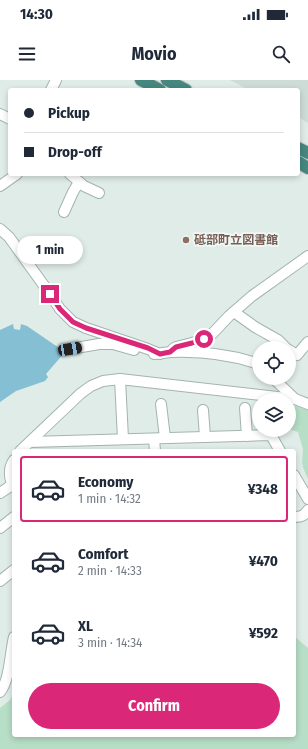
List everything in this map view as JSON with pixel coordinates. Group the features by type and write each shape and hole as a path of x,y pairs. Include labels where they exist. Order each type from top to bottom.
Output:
{"highway":[{"path":"141,80 156,88"},
{"path":"167,80 182,88"}],"street":[{"path":"0,186 14,176"},
{"path":"72,176 84,186 99,193"},
{"path":"64,212 79,182"},
{"path":"0,229 8,237 60,309 73,322 86,328 148,348 160,354"},
{"path":"170,352 176,347 204,339 213,333 252,296 308,256"},
{"path":"234,312 255,327 279,341"},
{"path":"296,355 297,356 308,342"},
{"path":"70,349 99,344 113,344 145,354 170,352 210,352 236,356 252,362"},
{"path":"120,379 123,440"},
{"path":"22,449 80,394 91,386 103,381 120,379 252,394"},
{"path":"280,385 289,393"},
{"path":"296,399 308,404"},
{"path":"161,404 165,438"},
{"path":"245,408 247,436"},
{"path":"203,410 205,437"},
{"path":"30,442 271,435 279,449"},
{"path":"154,439 155,449"},
{"path":"12,463 10,476 12,482"},
{"path":"296,479 308,499"},
{"path":"0,493 12,488"},
{"path":"296,517 300,517 308,510"},
{"path":"0,528 12,519"},
{"path":"0,581 12,572"},
{"path":"0,692 4,688 12,648"}],"shaded area":[{"path":"230,80 308,80 308,123 300,118 300,88 245,88"}],"green space":[{"path":"296,406 308,410 308,479 302,463 303,449 298,432 296,431"},
{"path":"296,638 308,648 308,749 0,749 0,708 12,696 12,737 296,737"}],"water":[{"path":"13,324 14,329 20,330 21,324 27,326 65,352 46,374 48,377 45,381 16,391 0,402 0,330"}],"place":[{"name":"砥部町立図書館","path":"186,240"}],"route":[{"path":"50,294 60,309 73,322 86,328 148,348 160,354 170,352 176,347 204,339"}]}
